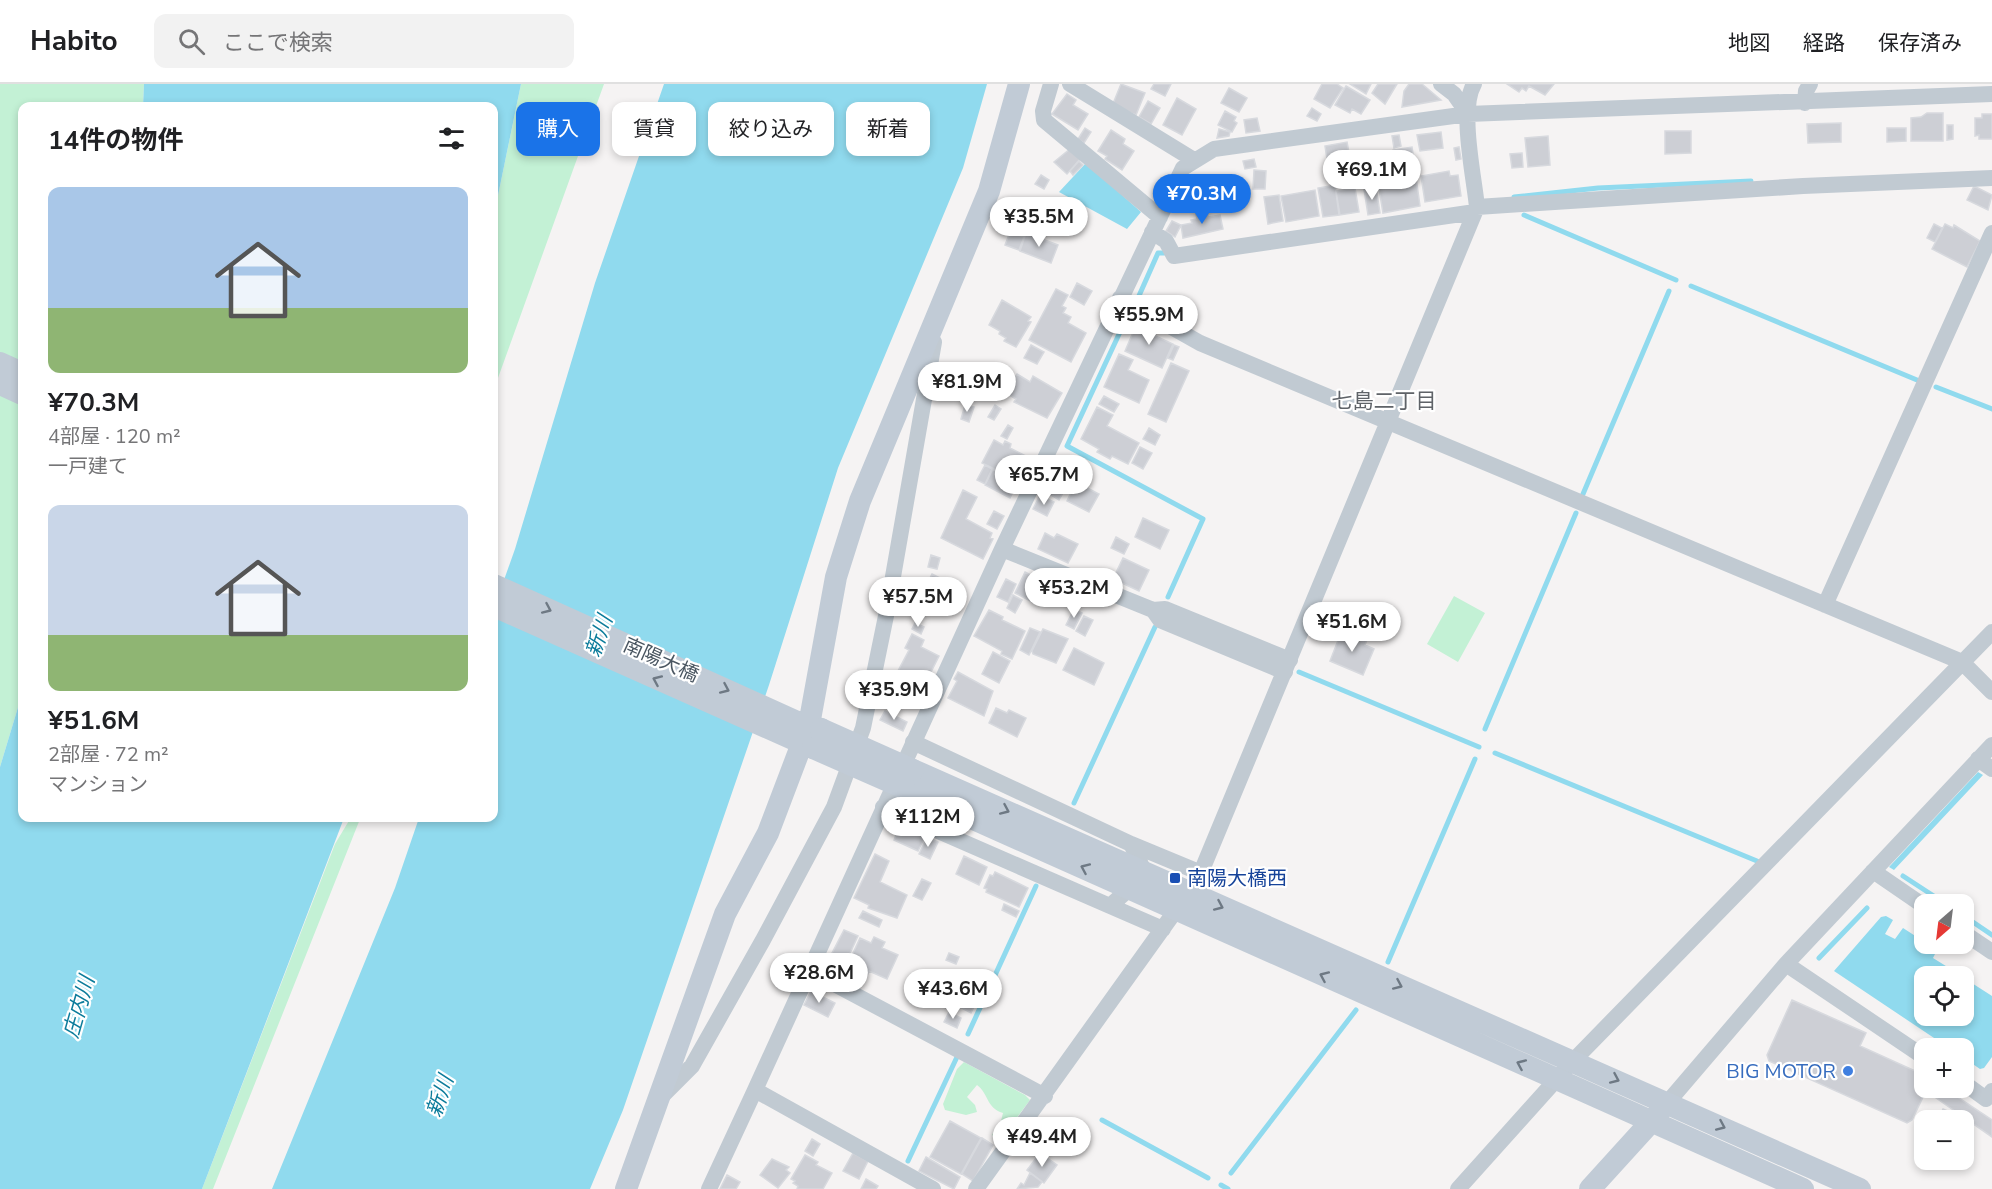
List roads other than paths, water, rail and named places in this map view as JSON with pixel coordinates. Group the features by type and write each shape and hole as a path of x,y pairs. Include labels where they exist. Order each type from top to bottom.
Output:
{"street":[{"path":"626,1189 725,914 768,833 805,734 836,577 860,501 989,191 1019,84"},
{"path":"1051,84 1043,111 1044,120 1156,224 1174,256 1476,209 1803,186 1992,177"},
{"path":"1070,84 1194,160"},
{"path":"1441,84 1454,94 1468,114"},
{"path":"976,1189 1184,902 1201,873 1476,209 1468,114 1470,91 1474,84"},
{"path":"1805,103 1806,91 1810,84"},
{"path":"709,1189 1002,549 1183,168 1214,149 1468,114 1805,103 1992,94"},
{"path":"1825,605 1992,233"},
{"path":"1120,298 1200,342 1962,662 1992,692"},
{"path":"658,1100 692,1066 834,807 862,728 887,611 939,311"},
{"path":"0,363 18,371"},
{"path":"0,384 18,392"},
{"path":"1002,549 1153,610 1160,620 1288,666"},
{"name":"南陽大橋","path":"498,587 805,734"},
{"name":"南陽大橋","path":"498,608 805,734"},
{"path":"1458,1189 1573,1061 1992,632"},
{"path":"805,734 1184,902 1573,1061 1860,1189"},
{"path":"914,742 1131,844 1201,873"},
{"path":"1590,1189 1651,1122 1786,964 1992,744"},
{"path":"1978,759 1992,769"},
{"path":"883,807 1162,930"},
{"path":"1131,844 1138,882"},
{"path":"1873,871 1914,899"},
{"path":"1110,906 1138,882"},
{"path":"1184,902 1557,1080 1803,1189"},
{"path":"1974,940 1992,952"},
{"path":"1786,964 1914,1050"},
{"path":"810,971 1045,1096"},
{"path":"755,1090 933,1189"},
{"path":"1974,1090 1986,1099 1992,1091"}],"water":[{"path":"144,84 521,84 498,196 498,102 143,102"},
{"name":"新川","path":"664,84 987,84 963,168 838,468 769,685 623,1110 590,1189 272,1189 395,888 418,822 498,822 498,597 515,549 595,283 639,156 696,156 696,102 658,102"},
{"path":"1086,163 1141,212 1127,229 1059,192"},
{"name":"庄内川","path":"18,707 18,822 342,822 202,1189 0,1189 0,767"},
{"path":"1978,772 1983,775 1894,870 1889,867"},
{"path":"1886,916 1893,920 1885,934 1895,939 1903,928 1914,935 1914,954 1935,954 1933,958 1946,966 1914,966 1914,1025 1834,971 1881,917"},
{"path":"1974,984 1992,996 1992,1057 1984,1068 1980,1069 1974,1065 1974,1038 1934,1038 1916,1026 1974,1026"}],"waterway":[{"path":"1514,197 1598,188 1751,181"},
{"path":"1524,215 1676,280"},
{"path":"1138,298 1158,253 1164,253"},
{"path":"1691,286 1917,380"},
{"path":"1583,494 1669,291"},
{"path":"1127,317 1067,446 1203,519 1168,597"},
{"path":"1936,387 1992,409"},
{"path":"1485,729 1576,513"},
{"path":"1074,803 1155,627"},
{"path":"1299,672 1479,747"},
{"path":"1495,753 1757,861"},
{"path":"1388,962 1475,759"},
{"path":"1903,876 1931,894"},
{"path":"968,1034 1036,886"},
{"path":"1819,958 1867,908"},
{"path":"1974,923 1992,935"},
{"path":"1231,1173 1356,1010"},
{"path":"908,1161 957,1057"},
{"path":"1102,1120 1208,1178"},
{"path":"1221,1185 1228,1189"}],"place":[{"name":"南陽大橋西","path":"1175,878"},
{"name":"BIG MOTOR","path":"1848,1071"}],"district":[{"name":"七島二丁目","path":"1384,401"}]}
